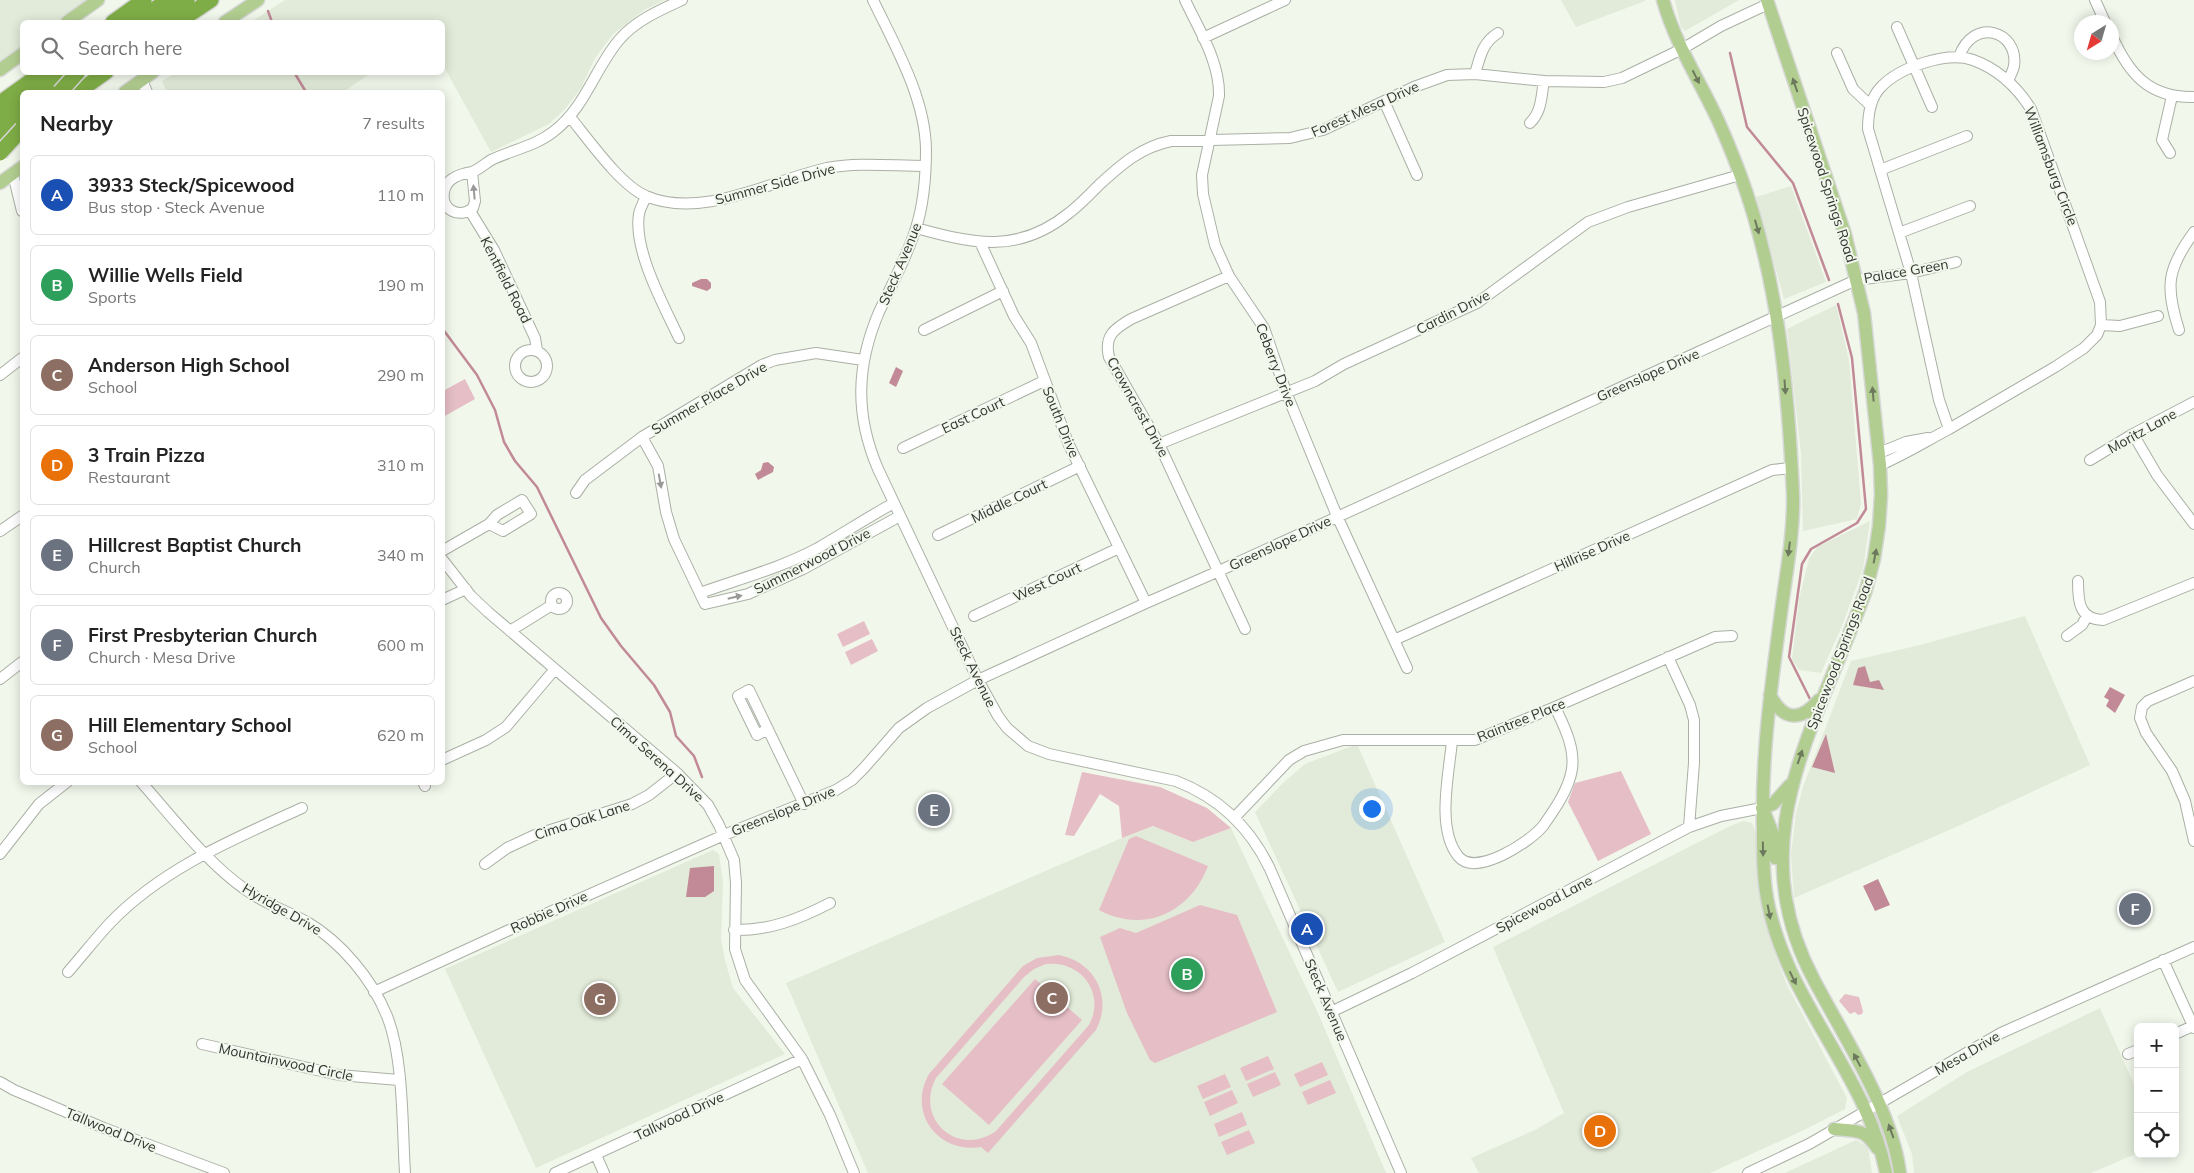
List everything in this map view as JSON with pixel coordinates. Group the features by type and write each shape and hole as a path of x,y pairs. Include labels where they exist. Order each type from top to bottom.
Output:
{"highway":[{"path":"116,20 144,0"},
{"path":"139,20 168,0"},
{"path":"145,20 175,0"},
{"path":"153,20 182,0"},
{"path":"158,20 187,0"},
{"path":"181,20 211,0"},
{"path":"0,103 39,75"},
{"path":"41,90 62,75"},
{"path":"59,90 71,75"},
{"path":"59,90 75,75"},
{"path":"60,90 81,75"},
{"path":"81,90 102,75"},
{"path":"0,120 20,105"},
{"path":"0,133 20,118"},
{"path":"0,146 20,132"},
{"path":"0,153 20,133"},
{"path":"0,158 20,133"}],"main road":[{"path":"70,20 98,0"},
{"path":"228,20 258,0"},
{"path":"1664,0 1668,18 1714,113 1740,175 1761,239 1782,344 1791,468 1792,519 1765,739 1762,808 1764,870 1771,922 1791,976 1837,1053 1866,1111 1876,1134 1886,1173"},
{"name":"Spicewood Springs Road","path":"1767,2 1846,234 1869,343 1880,459 1879,526 1874,560 1856,618 1802,752 1792,783 1782,840 1785,891 1795,935 1808,968 1880,1104 1897,1151 1900,1173"},
{"path":"0,70 20,55"},
{"path":"128,90 149,75"},
{"path":"0,183 18,170"},
{"path":"1770,695 1779,709 1795,716 1806,714 1826,692"},
{"path":"1762,808 1773,804 1792,783"},
{"path":"1762,808 1785,816"},
{"path":"1762,808 1772,832 1775,865 1785,891"},
{"path":"1834,1129 1860,1131 1865,1134 1882,1155"}],"street":[{"path":"445,186 449,181 464,172 472,172 493,160 543,139 570,117 580,106 604,61 620,39 638,23 682,0"},
{"name":"Steck Avenue","path":"873,0 900,56 915,95 924,131 925,185 916,228 879,313 863,360 860,399 862,417 870,450 978,680 998,716 1028,746 1049,754 1176,781 1207,795 1235,817 1254,840 1264,855 1401,1173"},
{"name":"Ceberry Drive","path":"1185,0 1216,68 1219,83 1219,96 1202,175 1203,194 1215,245 1228,276 1264,328 1286,392 1337,516 1407,668"},
{"path":"1203,38 1284,0"},
{"path":"2095,0 2102,15"},
{"name":"Forest Mesa Drive","path":"916,228 945,236 980,242 999,243 1019,240 1051,226 1070,213 1120,165 1134,154 1154,144 1170,141 1290,138 1308,135 1430,80 1447,75 1476,74 1544,81 1604,82 1622,78 1682,49 1767,2"},
{"path":"1897,27 1932,107"},
{"path":"1959,57 1966,41 1971,37 1981,32 1995,33 2003,38 2014,54 2014,67 2008,81"},
{"path":"1476,74 1483,46 1488,39 1498,33"},
{"path":"2119,52 2142,82 2172,96 2194,97"},
{"path":"1837,53 1853,88 1870,105"},
{"name":"Williamsburg Circle","path":"1949,429 1939,400 1911,273 1868,130 1870,105 1881,87 1892,78 1915,67 1945,58 1959,57 1984,65 2008,81 2021,94 2031,109 2100,302 2102,325"},
{"path":"142,80 146,90"},
{"path":"1530,123 1537,116 1541,107 1544,81"},
{"path":"2170,153 2162,140 2172,96"},
{"path":"1384,101 1417,175"},
{"name":"Summer Side Drive","path":"570,117 629,184 646,196 669,202 713,202 826,169 850,165 925,166"},
{"path":"1880,170 1968,136"},
{"path":"18,170 20,190"},
{"path":"445,207 457,213 470,211 473,208 472,172"},
{"name":"Cardin Drive","path":"1159,444 1315,381 1344,364 1477,303 1588,222 1628,207 1740,175"},
{"path":"646,196 639,214 640,242 651,280 679,338"},
{"path":"1899,233 1970,206"},
{"name":"Kentfield Road","path":"470,211 494,250 535,338 536,350"},
{"path":"2179,330 2171,305 2170,280 2175,261 2194,232"},
{"name":"South Drive","path":"980,242 1014,316 1031,343 1069,445 1146,603"},
{"name":"Palace Green","path":"1856,280 1911,273 1956,262"},
{"name":"Crowncrest Drive","path":"1228,276 1131,319 1118,327 1110,336 1106,346 1109,357 1159,444 1245,629"},
{"name":"Greenslope Drive","path":"724,835 836,790 852,780 899,728 927,708 978,680 1146,603 1219,572 1337,516 1856,280"},
{"path":"924,330 1003,291"},
{"path":"1880,459 1908,453 2055,368 2084,348 2097,335 2102,325 2120,326 2158,316"},
{"name":"Summer Place Drive","path":"576,493 584,480 642,437 750,372 775,360 816,353 863,360"},
{"path":"0,375 20,360"},
{"name":"East Court","path":"902,448 1044,381"},
{"name":"Moritz Lane","path":"2090,460 2133,434 2194,402"},
{"path":"2133,434 2156,475 2194,524"},
{"path":"642,437 658,466 666,512 674,540 700,593"},
{"name":"Middle Court","path":"938,535 1080,466"},
{"name":"Hillrise Drive","path":"1394,640 1772,470 1791,468"},
{"name":"Summerwood Drive","path":"894,503 860,521 817,548 769,569 700,593 705,604 748,594 803,568 900,516"},
{"path":"0,531 20,517"},
{"path":"445,549 489,524"},
{"name":"West Court","path":"974,616 1119,548"},
{"name":"Cima Serena Drive","path":"445,563 466,589 510,631 677,773 708,805 724,835 734,860 736,883 735,949 745,980 802,1059 830,1116 854,1173"},
{"path":"2078,581 2078,597 2081,607 2087,616 2104,620 2194,583"},
{"path":"445,599 466,589"},
{"path":"510,631 552,605"},
{"path":"2067,636 2082,625 2087,616"},
{"name":"Raintree Place","path":"1235,817 1289,760 1304,751 1324,744 1357,739 1476,740 1715,637 1732,636"},
{"path":"1668,657 1690,705 1694,720 1694,763 1689,827"},
{"path":"0,679 20,664"},
{"path":"445,759 486,740 506,727 555,669"},
{"path":"2194,681 2148,701 2142,707 2140,718 2146,733 2172,771 2185,801 2194,841"},
{"path":"1452,741 1446,828 1450,842 1458,857 1473,865 1483,863 1528,840 1542,827 1568,784 1573,754 1565,728 1555,707"},
{"path":"768,729 804,804"},
{"name":"Cima Oak Lane","path":"485,864 507,848 535,834 632,804 649,795 677,773"},
{"path":"0,854 39,804 63,785"},
{"name":"Hyridge Drive","path":"143,785 205,852 247,891 324,932 356,965 387,1016 391,1031 399,1080 405,1173"},
{"path":"68,972 110,923 164,878 205,852 302,808"},
{"name":"Spicewood Lane","path":"1331,1012 1412,973 1689,827 1721,816 1762,808"},
{"name":"Robbie Drive","path":"374,992 506,931 724,835"},
{"path":"734,930 764,929 779,925 809,914 830,903"},
{"name":"Mesa Drive","path":"1748,1173 1809,1144 2001,1033 2194,947"},
{"path":"2163,960 2194,1027 2179,1033"},
{"name":"Mountainwood Circle","path":"202,1044 339,1075 399,1080"},
{"name":"Tallwood Drive","path":"555,1173 802,1059"},
{"name":"Tallwood Drive","path":"0,1082 14,1090 104,1128 224,1173"},
{"path":"596,1155 604,1173"}],"shaded area":[{"path":"0,0 87,0 59,20 20,20 20,48 0,62"},
{"path":"285,0 665,0 644,10 613,34 595,58 581,88 565,109 549,124 491,152 445,69 445,20 254,20"},
{"path":"1561,0 1645,0 1645,1 1576,27"},
{"path":"1675,0 1739,0 1685,31 1681,27"},
{"path":"172,75 368,75 346,90 166,90 162,81"},
{"path":"1791,186 1826,282 1784,299 1756,197"},
{"path":"701,279 707,279 711,283 711,288 707,291 692,286 692,283"},
{"path":"1836,305 1849,360 1861,504 1857,519 1803,531 1801,453 1787,329"},
{"path":"896,367 903,371 896,387 889,383"},
{"path":"465,379 475,399 445,416 445,390"},
{"path":"768,462 774,467 773,472 758,480 755,474 761,470 763,463"},
{"path":"1870,521 1863,569 1842,626 1821,673 1799,670 1792,659 1799,599 1809,559 1817,547"},
{"path":"2025,616 2090,765 1956,827 1794,898 1791,855 1796,813 1803,787 1851,661 1920,645"},
{"path":"864,621 870,634 843,647 837,634"},
{"path":"872,639 878,651 851,665 845,652"},
{"path":"1865,666 1870,682 1879,680 1884,690 1853,685 1858,668"},
{"path":"2110,687 2125,695 2115,713 2106,706 2109,700 2104,697"},
{"path":"1826,734 1835,773 1812,767"},
{"path":"1357,744 1445,942 1338,992 1255,812 1283,783 1305,764"},
{"path":"1621,771 1651,834 1598,861 1568,802 1575,783"},
{"path":"1082,772 1160,787 1207,808 1231,828 1193,842 1153,826 1122,838 1119,806 1100,794 1074,836 1065,835"},
{"path":"1743,821 1752,823 1756,833 1759,892 1770,939 1786,983 1847,1098 1845,1109 1710,1173 1479,1173 1471,1158 1535,1130 1564,1113 1493,947"},
{"path":"1153,826 1193,842 1231,828 1318,1013 1386,1173 868,1173 786,983"},
{"path":"1136,836 1208,866 1190,896 1177,907 1164,915 1149,919 1132,920 1116,917 1099,910 1129,839"},
{"path":"713,850 719,854 723,883 721,939 733,988 785,1054 536,1168 445,969"},
{"path":"714,866 714,891 705,897 686,897 690,868"},
{"path":"1878,879 1890,905 1875,911 1863,886"},
{"path":"1200,905 1237,915 1277,1012 1155,1063 1150,1060 1127,1013 1100,937 1120,928 1136,933"},
{"path":"1059,955 1072,959 1091,973 1101,994 1102,1005 1101,1018 1096,1030 988,1153 981,1147 966,1147 952,1144 940,1137 931,1128 924,1116 922,1103 923,1089 929,1074 1023,966 1037,958","holes":["1046,964 1059,964 1070,967 1079,973 1087,981 1092,991 1094,1001 1093,1013 1089,1025 996,1131 982,1138 968,1140 955,1137 944,1130 935,1120 931,1107 931,1093 936,1078 1024,977 1034,969"]},
{"path":"1035,979 1082,1020 989,1125 942,1084"},
{"path":"1845,994 1859,997 1863,1011 1862,1014 1858,1015 1855,1012 1850,1014 1839,1001"},
{"path":"2100,1008 2134,1084 2134,1155 2091,1173 1914,1173 1912,1154 1897,1116 1967,1072"},
{"path":"1268,1056 1274,1069 1246,1081 1240,1068"},
{"path":"1322,1062 1328,1075 1300,1087 1294,1074"},
{"path":"1275,1072 1281,1085 1253,1097 1247,1084"},
{"path":"1225,1074 1231,1087 1203,1099 1197,1086"},
{"path":"1330,1080 1336,1093 1308,1105 1302,1092"},
{"path":"1232,1090 1238,1103 1210,1116 1204,1102"},
{"path":"1242,1112 1247,1125 1219,1137 1214,1124"},
{"path":"1249,1130 1255,1143 1227,1155 1221,1142"},
{"path":"1856,1140 1868,1147 1872,1173 1785,1173"}],"waterway":[{"path":"268,11 271,20"},
{"path":"1730,53 1747,127 1793,183 1829,280"},
{"path":"296,75 305,90"},
{"path":"1810,699 1789,657 1802,564 1811,549 1857,523 1866,509 1852,358 1838,304"},
{"path":"445,332 477,375 495,410 504,442 515,461 537,487 601,618 621,646 654,685 670,712 676,736 694,756 702,777"}],"place":[{"name":"Hillcrest Baptist Church","path":"934,810"},
{"name":"First Presbyterian Church","path":"2135,909"},
{"name":"3933 Steck/Spicewood","path":"1307,929"},
{"name":"Willie Wells Field","path":"1187,974"},
{"name":"Anderson High School","path":"1052,998"},
{"name":"Hill Elementary School","path":"600,999"},
{"name":"3 Train Pizza","path":"1600,1131"}]}
